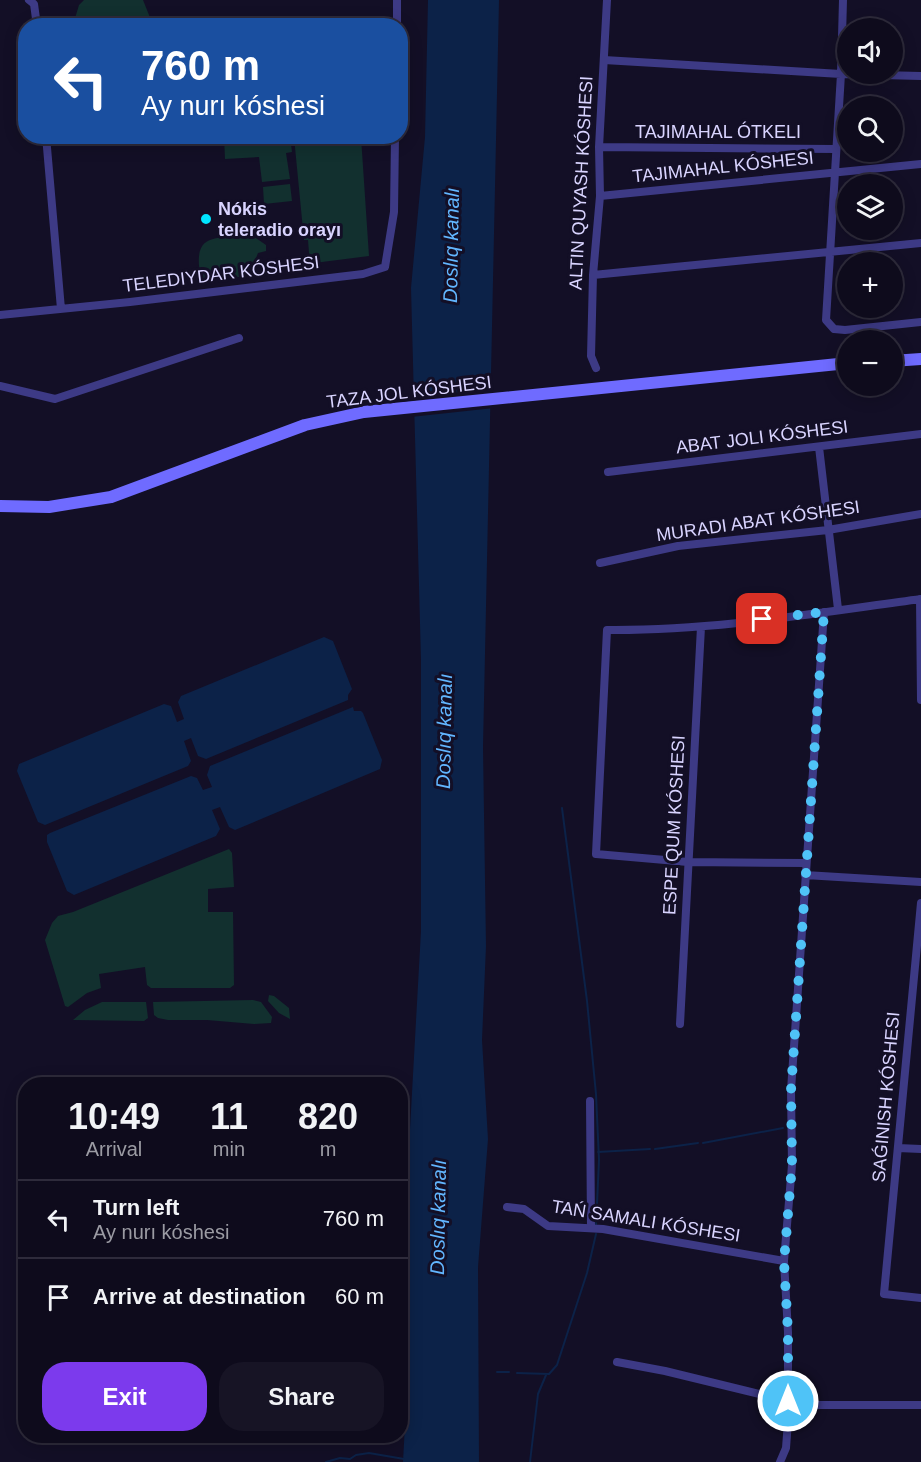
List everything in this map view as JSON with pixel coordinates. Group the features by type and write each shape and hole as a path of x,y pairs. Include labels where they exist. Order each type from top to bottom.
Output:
{"main road":[{"path":"903,360 921,359"},
{"name":"TAZA JOL KÓSHESI","path":"0,506 49,507 111,497 305,425 364,412 837,364"}],"street":[{"path":"29,0 34,4 36,18"},
{"path":"397,0 397,18"},
{"path":"596,368 591,356 593,276 600,196 599,147 607,0"},
{"path":"843,0 843,18"},
{"path":"604,60 837,74"},
{"path":"903,76 921,76"},
{"path":"840,84 826,320 834,329 845,330 921,321"},
{"path":"47,144 61,309"},
{"name":"TELEDIYDAR KÓSHESI","path":"0,315 153,300 363,274 385,267 394,212 395,144"},
{"name":"TAJIMAHAL ÓTKELI","path":"599,147 836,149"},
{"name":"TAJIMAHAL KÓSHESI","path":"600,196 921,164"},
{"path":"593,276 921,243"},
{"path":"0,386 56,399 239,338"},
{"path":"608,472 921,434"},
{"path":"819,447 838,609"},
{"path":"600,563 678,546 828,530 921,514"},
{"path":"806,863 688,862 596,854 607,630 701,627 920,599 921,700"},
{"path":"780,1462 786,1448 788,1421 788,1332 784,1262 792,1165 791,1090 824,612"},
{"name":"ESPE QUM KÓSHESI","path":"681,1024 701,627"},
{"path":"805,875 921,882"},
{"path":"921,903 884,1294 921,1298"},
{"path":"590,1101 591,1228"},
{"path":"898,1148 921,1149"},
{"path":"507,1207 524,1209 548,1226 591,1228 784,1262"},
{"path":"617,1362 665,1371 788,1401 818,1405 921,1405"}],"green space":[{"path":"84,0 143,0 150,18 75,18 79,5"},
{"path":"224,144 291,144 292,152 286,153 290,179 262,182 259,157 225,159"},
{"path":"295,144 361,144 369,256 314,263 309,253 308,240 304,240"},
{"path":"290,184 292,201 264,204 263,187"},
{"path":"253,236 266,245 266,251 258,253 250,276 201,279 200,252 209,240"},
{"path":"229,849 232,853 234,887 208,889 208,912 233,912 234,985 230,988 151,988 147,985 145,967 99,974 101,988 87,993 68,1007 65,1006 45,940 52,923 58,916"},
{"path":"269,995 274,996 289,1008 290,1019 279,1013 268,1001"},
{"path":"253,1000 261,1002 272,1017 271,1023 168,1020 154,1015 153,1002"},
{"path":"102,1002 146,1002 148,1018 144,1021 73,1020 85,1010"}],"water":[{"name":"Doslıq kanalı","path":"428,0 499,0 483,747 486,946 482,1040 488,1139 478,1267 479,1462 403,1462 404,1443 408,1443 409,1147 421,931 421,660 411,288 425,137"},
{"path":"324,637 333,641 352,689 348,700 206,759 198,756 191,738 184,741 191,761 188,766 45,825 38,822 17,771 19,764 164,704 171,706 177,722 184,719 178,702 181,696"},
{"path":"353,707 354,711 363,713 382,760 380,769 235,830 229,827 220,807 212,810 220,829 216,836 74,895 67,891 47,842 47,835 50,833 191,776 197,778 203,790 212,787 207,775 210,766"}],"pier":[{"path":"494,389 494,408 411,417 411,397"}],"waterway":[{"path":"562,808 587,1001 596,1094 599,1160 596,1226"},
{"path":"703,1143 783,1128"},
{"path":"655,1149 698,1143"},
{"path":"598,1152 650,1149"},
{"path":"517,1373 549,1374 557,1365 587,1273 596,1234"},
{"path":"497,1372 509,1372"},
{"path":"530,1462 538,1394 546,1375"},
{"path":"326,1462 340,1458 350,1459 356,1455 369,1453 404,1459"}],"place":[{"name":"Nókis teleradio orayı","path":"206,219"}],"route":[{"path":"762,619 824,612 791,1090 792,1165 784,1262 788,1332 788,1401"}]}
